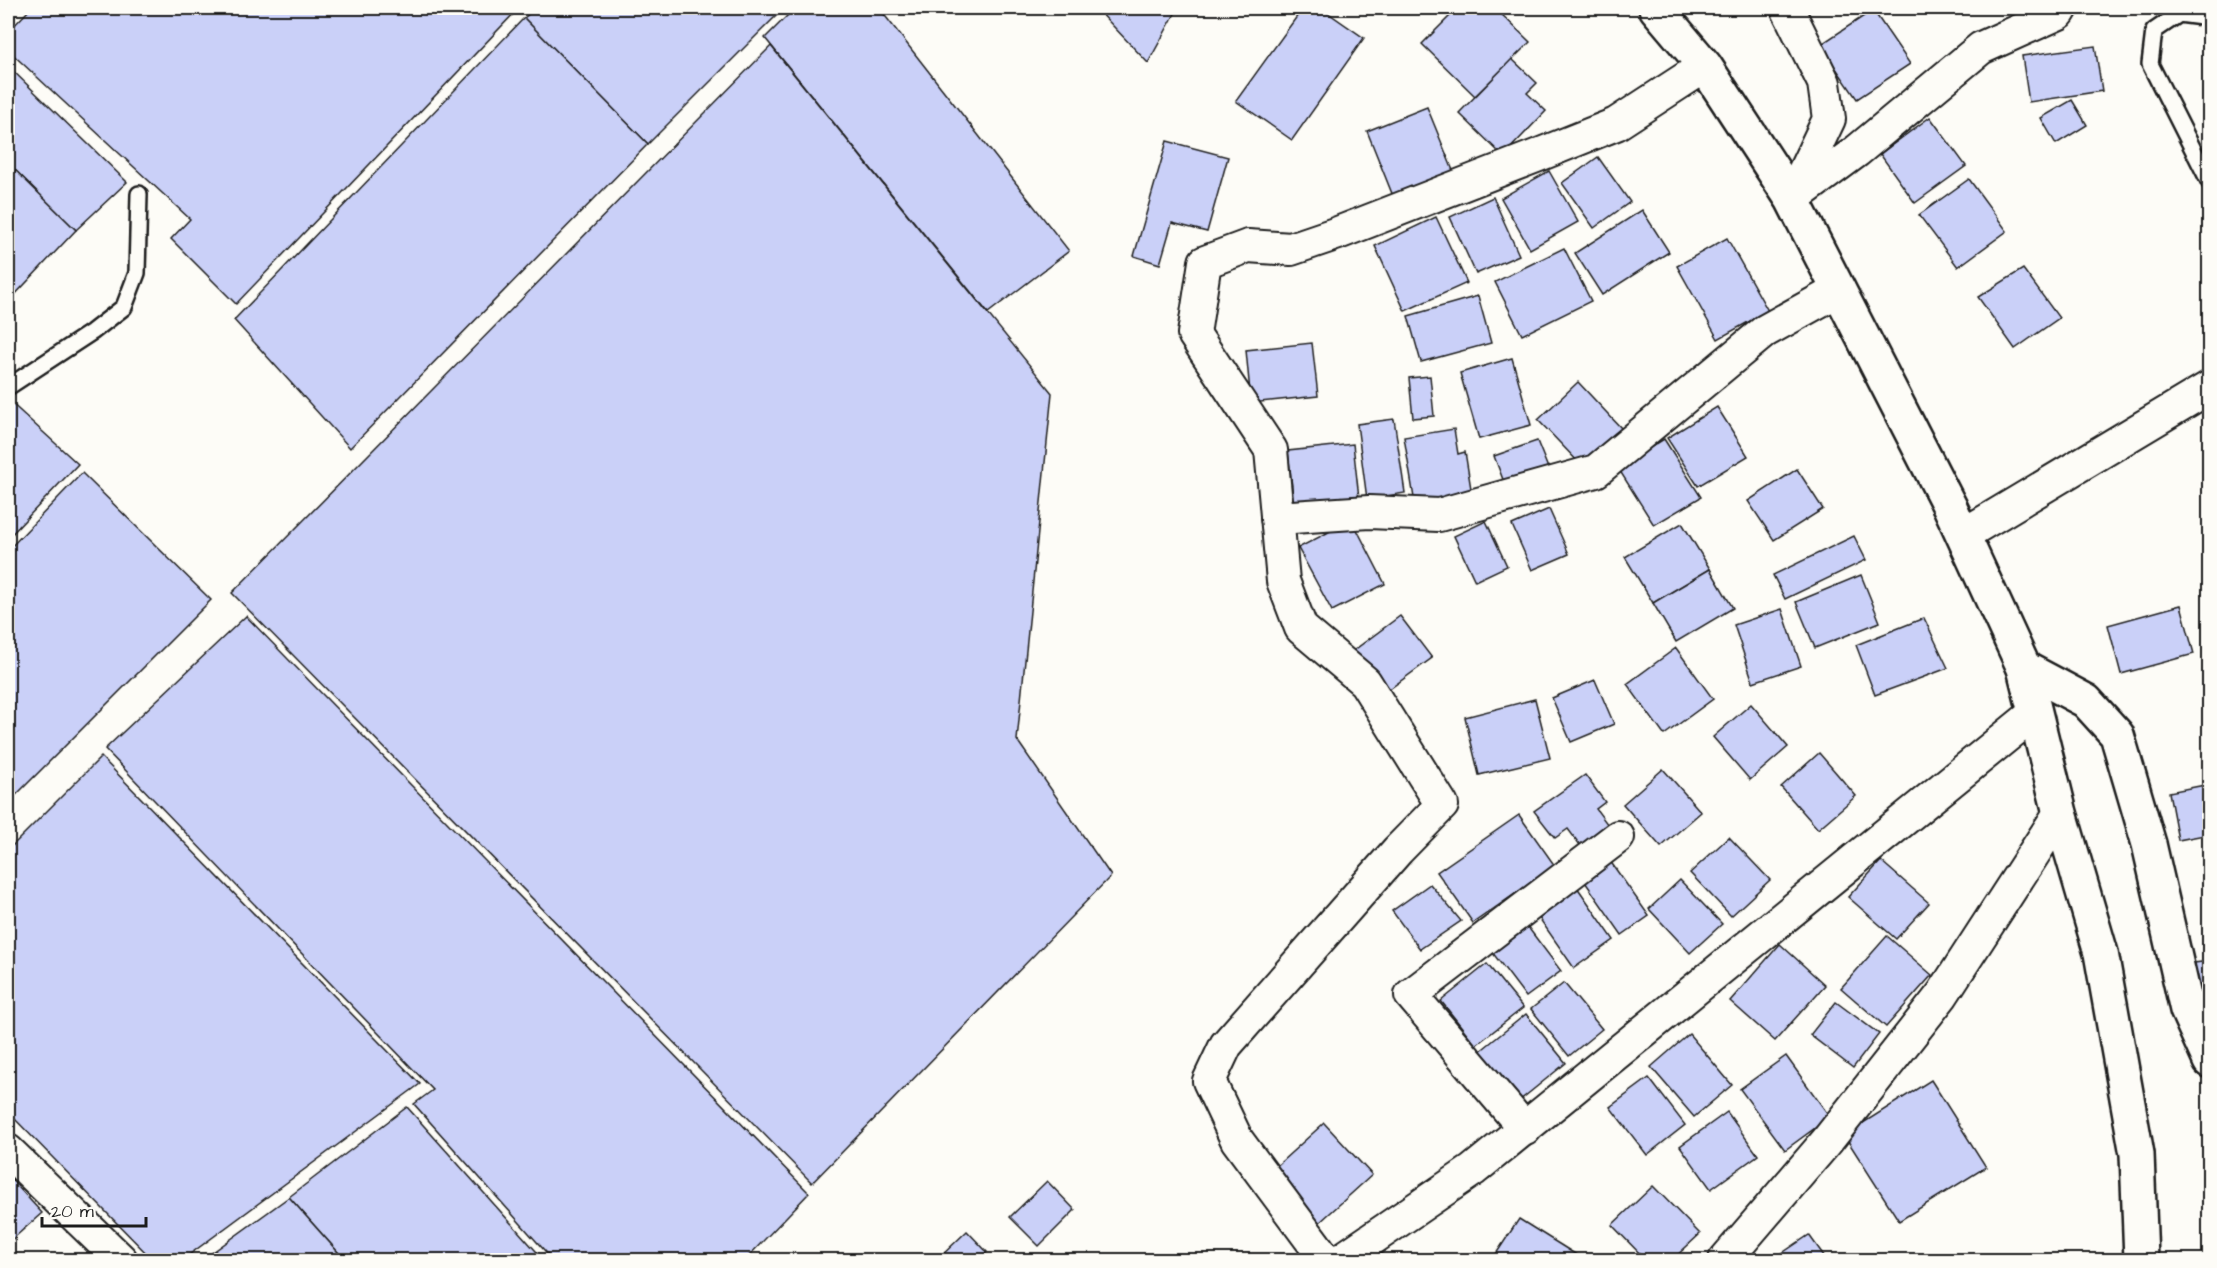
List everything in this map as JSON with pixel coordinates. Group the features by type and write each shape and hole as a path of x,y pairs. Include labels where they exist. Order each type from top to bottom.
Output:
{"main road":[{"path":"1656,8 1705,66 1792,199 1963,535 2024,668 2060,813 2101,953 2137,1154 2141,1260"},
{"path":"2024,668 2086,701 2117,735 2149,844 2187,1010 2210,1061"}],"street":[{"path":"1787,8 1824,83 1829,119 1792,199"},
{"path":"1792,199 1857,151 1981,48 2059,13 2062,8"},
{"path":"1326,1260 1237,1140 1209,1081 1226,1045 1398,850 1442,805 1365,682 1301,628 1283,581 1271,450 1194,334 1205,262 1248,246 1291,249 1536,156 1616,124 1705,66"},
{"path":"1277,518 1369,512 1439,515 1596,471 1765,331 1839,290"},
{"path":"1963,535 2210,387"},
{"path":"1341,1260 1473,1170 2035,713"},
{"path":"1725,1260 1827,1141 1942,995 2060,813"},
{"path":"1525,1129 1411,994 1618,837"},
{"path":"8,1151 121,1260"}],"lane":[{"path":"2210,18 2179,14 2154,31 2150,64 2210,183"},
{"path":"8,387 92,332 124,307 137,273 139,194"}],"building":[{"path":"31,8 519,8 236,304 171,239 190,219 8,50 8,32"},
{"path":"536,8 784,8 648,144 524,18"},
{"path":"795,8 879,8 1069,251 988,313 765,38"},
{"path":"1096,8 1178,8 1148,63"},
{"path":"1303,8 1321,8 1364,38 1292,140 1236,101"},
{"path":"1458,8 1495,8 1530,42 1475,96 1422,44"},
{"path":"1873,10 1910,64 1857,99 1820,45"},
{"path":"524,18 648,144 350,448 234,320"},
{"path":"771,46 1052,393 1017,740 1111,876 812,1183 232,593"},
{"path":"2095,46 2102,91 2029,102 2022,56"},
{"path":"1512,59 1537,83 1527,93 1546,111 1503,156 1459,113"},
{"path":"8,66 127,182 76,230 8,163"},
{"path":"2072,100 2087,125 2056,144 2041,118"},
{"path":"1427,107 1454,173 1393,196 1367,131"},
{"path":"1930,117 1966,166 1915,203 1880,154"},
{"path":"1167,141 1228,157 1207,232 1172,223 1160,264 1134,256"},
{"path":"1598,157 1630,202 1594,228 1562,183"},
{"path":"8,163 76,230 8,302"},
{"path":"1549,171 1578,222 1530,249 1501,198"},
{"path":"1969,179 2007,231 1958,267 1919,215"},
{"path":"1493,197 1519,255 1476,274 1450,217"},
{"path":"1642,210 1669,252 1602,295 1575,253"},
{"path":"1436,217 1467,283 1405,311 1375,246"},
{"path":"1727,238 1768,311 1718,339 1677,266"},
{"path":"1564,248 1591,301 1522,335 1495,282"},
{"path":"2023,269 2059,318 2015,349 1978,297"},
{"path":"1478,296 1491,343 1421,362 1408,316"},
{"path":"1312,343 1318,396 1251,403 1246,350"},
{"path":"1512,358 1531,425 1479,439 1460,373"},
{"path":"1430,376 1434,416 1413,418 1409,378"},
{"path":"1578,382 1622,429 1583,467 1538,420"},
{"path":"8,400 78,464 8,538"},
{"path":"1717,407 1748,456 1698,486 1667,438"},
{"path":"1394,419 1405,493 1367,499 1357,424"},
{"path":"1454,429 1458,454 1465,452 1472,495 1415,504 1404,437"},
{"path":"1664,439 1701,497 1654,525 1618,468"},
{"path":"1537,441 1550,473 1507,490 1494,456"},
{"path":"1353,444 1359,498 1294,505 1288,451"},
{"path":"1797,469 1823,509 1774,540 1748,501"},
{"path":"82,473 211,600 8,803 8,550"},
{"path":"1549,509 1569,554 1532,570 1512,525"},
{"path":"1352,520 1385,584 1332,611 1298,548"},
{"path":"1486,521 1507,566 1475,581 1454,536"},
{"path":"1682,523 1710,569 1653,603 1625,557"},
{"path":"1854,536 1866,560 1785,599 1773,575"},
{"path":"1710,569 1733,608 1676,642 1653,603"},
{"path":"1861,575 1880,622 1815,648 1796,602"},
{"path":"2181,605 2194,654 2121,674 2108,625"},
{"path":"1782,609 1801,666 1753,682 1734,625"},
{"path":"246,616 809,1193 745,1260 553,1260 414,1104 433,1090 105,749"},
{"path":"1400,616 1432,658 1380,696 1349,654"},
{"path":"1924,618 1948,668 1875,695 1856,645"},
{"path":"1676,648 1713,699 1664,735 1627,684"},
{"path":"1595,680 1614,724 1571,742 1552,698"},
{"path":"1535,699 1550,758 1479,775 1465,717"},
{"path":"1751,704 1788,747 1750,780 1713,737"},
{"path":"1819,753 1856,796 1818,829 1781,787"},
{"path":"101,757 420,1084 182,1260 153,1260 8,1112 8,850"},
{"path":"1663,769 1701,812 1661,847 1623,804"},
{"path":"1585,775 1605,802 1596,809 1608,825 1580,845 1568,829 1555,838 1534,811"},
{"path":"2210,784 2210,834 2178,840 2169,792"},
{"path":"1519,815 1555,866 1473,923 1437,872"},
{"path":"1729,837 1770,880 1731,916 1690,873"},
{"path":"1610,861 1649,916 1622,935 1583,879"},
{"path":"1881,861 1929,903 1896,939 1848,897"},
{"path":"1680,880 1722,924 1690,953 1649,909"},
{"path":"1430,884 1461,921 1420,949 1392,911"},
{"path":"1577,887 1614,940 1574,968 1537,915"},
{"path":"1524,922 1561,971 1526,997 1489,948"},
{"path":"1887,936 1932,975 1886,1027 1841,988"},
{"path":"1780,944 1825,985 1775,1041 1730,1001"},
{"path":"2210,961 2210,1018 2203,1019 2194,963"},
{"path":"1487,964 1523,1008 1476,1045 1441,1001"},
{"path":"1564,983 1602,1029 1569,1056 1531,1009"},
{"path":"1836,1002 1879,1034 1853,1068 1810,1035"},
{"path":"1526,1014 1566,1063 1519,1101 1479,1052"},
{"path":"1689,1034 1732,1085 1694,1117 1651,1067"},
{"path":"1786,1056 1830,1117 1785,1150 1740,1089"},
{"path":"1649,1078 1685,1125 1647,1155 1610,1107"},
{"path":"1931,1080 1986,1167 1899,1221 1844,1135"},
{"path":"407,1107 544,1260 345,1260 289,1197"},
{"path":"1727,1112 1758,1155 1711,1189 1680,1146"},
{"path":"1324,1123 1372,1175 1319,1223 1271,1171"},
{"path":"8,1176 42,1213 8,1243"},
{"path":"1047,1181 1075,1210 1039,1246 1010,1217"},
{"path":"1653,1186 1700,1234 1672,1260 1646,1260 1612,1225"},
{"path":"289,1197 345,1260 202,1260"},
{"path":"1519,1219 1583,1259 1492,1260"},
{"path":"967,1231 987,1252 978,1260 937,1260"},
{"path":"1809,1235 1827,1260 1772,1260"}]}
